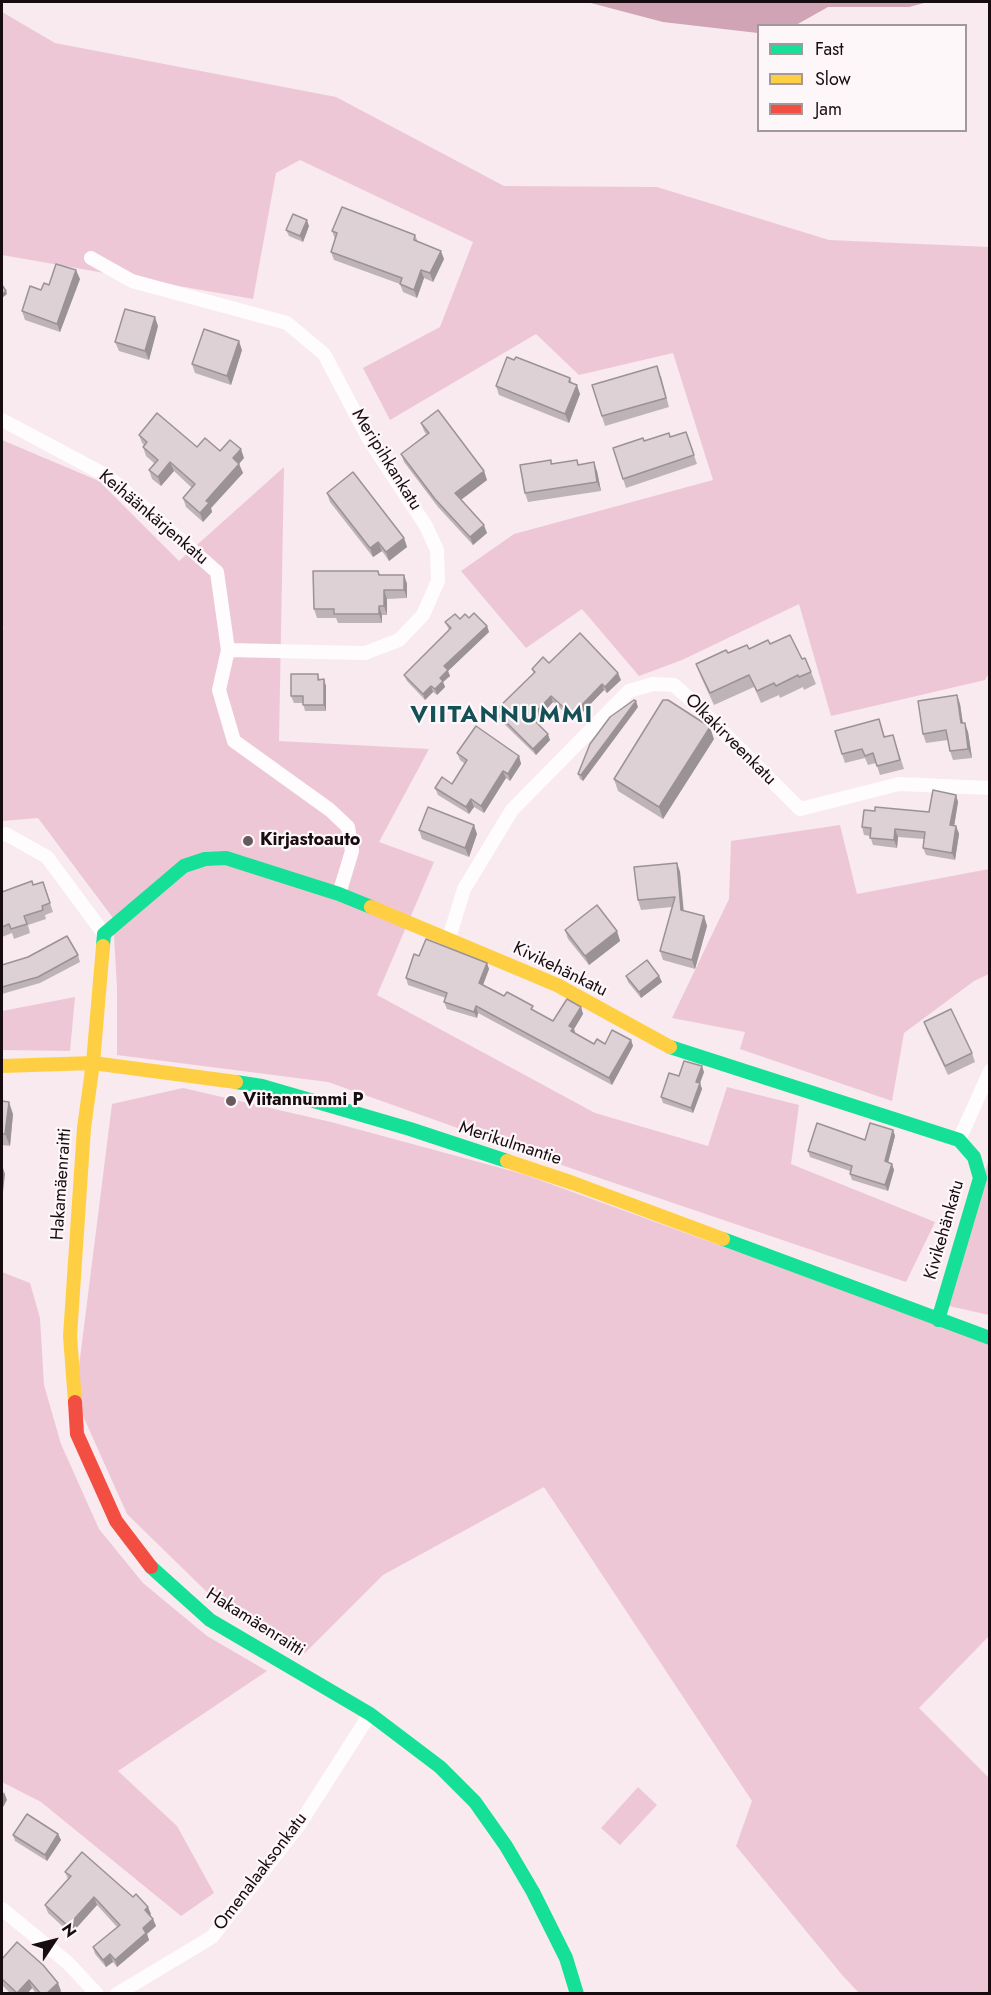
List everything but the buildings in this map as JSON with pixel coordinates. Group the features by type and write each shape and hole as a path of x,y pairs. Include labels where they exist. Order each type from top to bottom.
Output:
{"street":[{"name":"Meripihkankatu","path":"91,258 132,281 287,323 324,354 370,441 426,526 437,550 438,582 423,615 399,640 365,653 228,650"},
{"name":"Keihäänkärjenkatu","path":"2,420 109,477 217,572 228,650 219,690 234,741 330,810 348,827 352,850 339,894"},
{"name":"Olkakirveenkatu","path":"449,938 464,889 512,810 629,691 653,684 674,685 800,809 899,784 990,788"},
{"path":"2,835 6,834 47,856 104,934 93,1063"},
{"name":"Kivikehänkatu","path":"104,934 184,866 205,859 226,858 339,894 449,938 557,985 675,1050 959,1140 974,1157 980,1178 938,1320"},
{"name":"Merikulmantie","path":"2,1066 93,1063 261,1086 410,1129 573,1183 990,1338"},
{"name":"Hakamäenraitti","path":"93,1063 84,1128 70,1336 77,1434 116,1521 155,1573 210,1620 370,1714 440,1767 475,1802 506,1846 533,1892 566,1958 577,1994"},
{"path":"959,1140 990,1071"},
{"name":"Omenalaaksonkatu","path":"117,1994 212,1937 299,1825 370,1714"},
{"path":"2,1908 68,1963 97,1994"}],"shaded area":[{"path":"587,2 928,2 909,7 828,7 798,24 757,24 757,33 663,22"},
{"path":"2,12 55,43 336,97 504,186 657,187 829,240 989,247 989,673 985,680 831,716 799,604 682,660 639,676 582,609 526,648 461,571 514,534 713,480 673,353 579,375 536,334 390,420 363,368 440,327 473,242 300,160 276,173 253,299 2,255"},
{"path":"2,440 99,481 179,561 284,467 279,741 429,749 379,842 434,862 377,995 595,1113 708,1146 727,1087 799,1105 791,1164 935,1222 906,1282 576,1170 328,1082 117,1055 117,988 113,918 38,818 2,821 2,630 4,627 2,626"},
{"path":"840,825 857,894 989,869 989,974 974,981 904,1033 892,1101 740,1049 745,1032 672,1018 729,899 731,841"},
{"path":"75,997 70,1051 2,1050 2,1011"},
{"path":"183,1088 331,1122 523,1174 989,1343 989,1636 919,1708 989,1778 989,1993 859,1993 843,1976 736,1846 752,1801 544,1487 383,1575 305,1653 212,1597 127,1514 75,1398 112,1104"},
{"path":"989,1158 989,1315 949,1306"},
{"path":"2,1272 30,1283 40,1318 44,1385 61,1444 99,1529 143,1583 207,1636 267,1671 118,1771 177,1826 214,1893 181,1916 41,1802 2,1782"},
{"path":"638,1787 657,1805 620,1845 601,1828"}],"traffic: fast":[{"path":"103,946 104,934 184,866 205,859 226,858 339,894 371,907"},
{"path":"670,1047 959,1140 974,1157 980,1178 938,1320"},
{"path":"236,1082 262,1086 410,1129 507,1161"},
{"path":"723,1239 990,1338"},
{"path":"151,1567 210,1620 370,1714 440,1767 475,1802 506,1846 533,1892 566,1958 577,1994"}],"traffic: slow":[{"path":"371,907 557,985 670,1047"},
{"path":"75,1402 70,1336 84,1128 93,1063 103,946"},
{"path":"2,1066 93,1063 236,1082"},
{"path":"507,1161 723,1239"}],"traffic: jam":[{"path":"75,1402 77,1434 116,1521 151,1567"}],"place":[{"name":"Kirjastoauto","path":"248,841"},
{"name":"Viitannummi P","path":"231,1101"}],"district":[{"name":"VIITANNUMMI","path":"502,716"}]}
